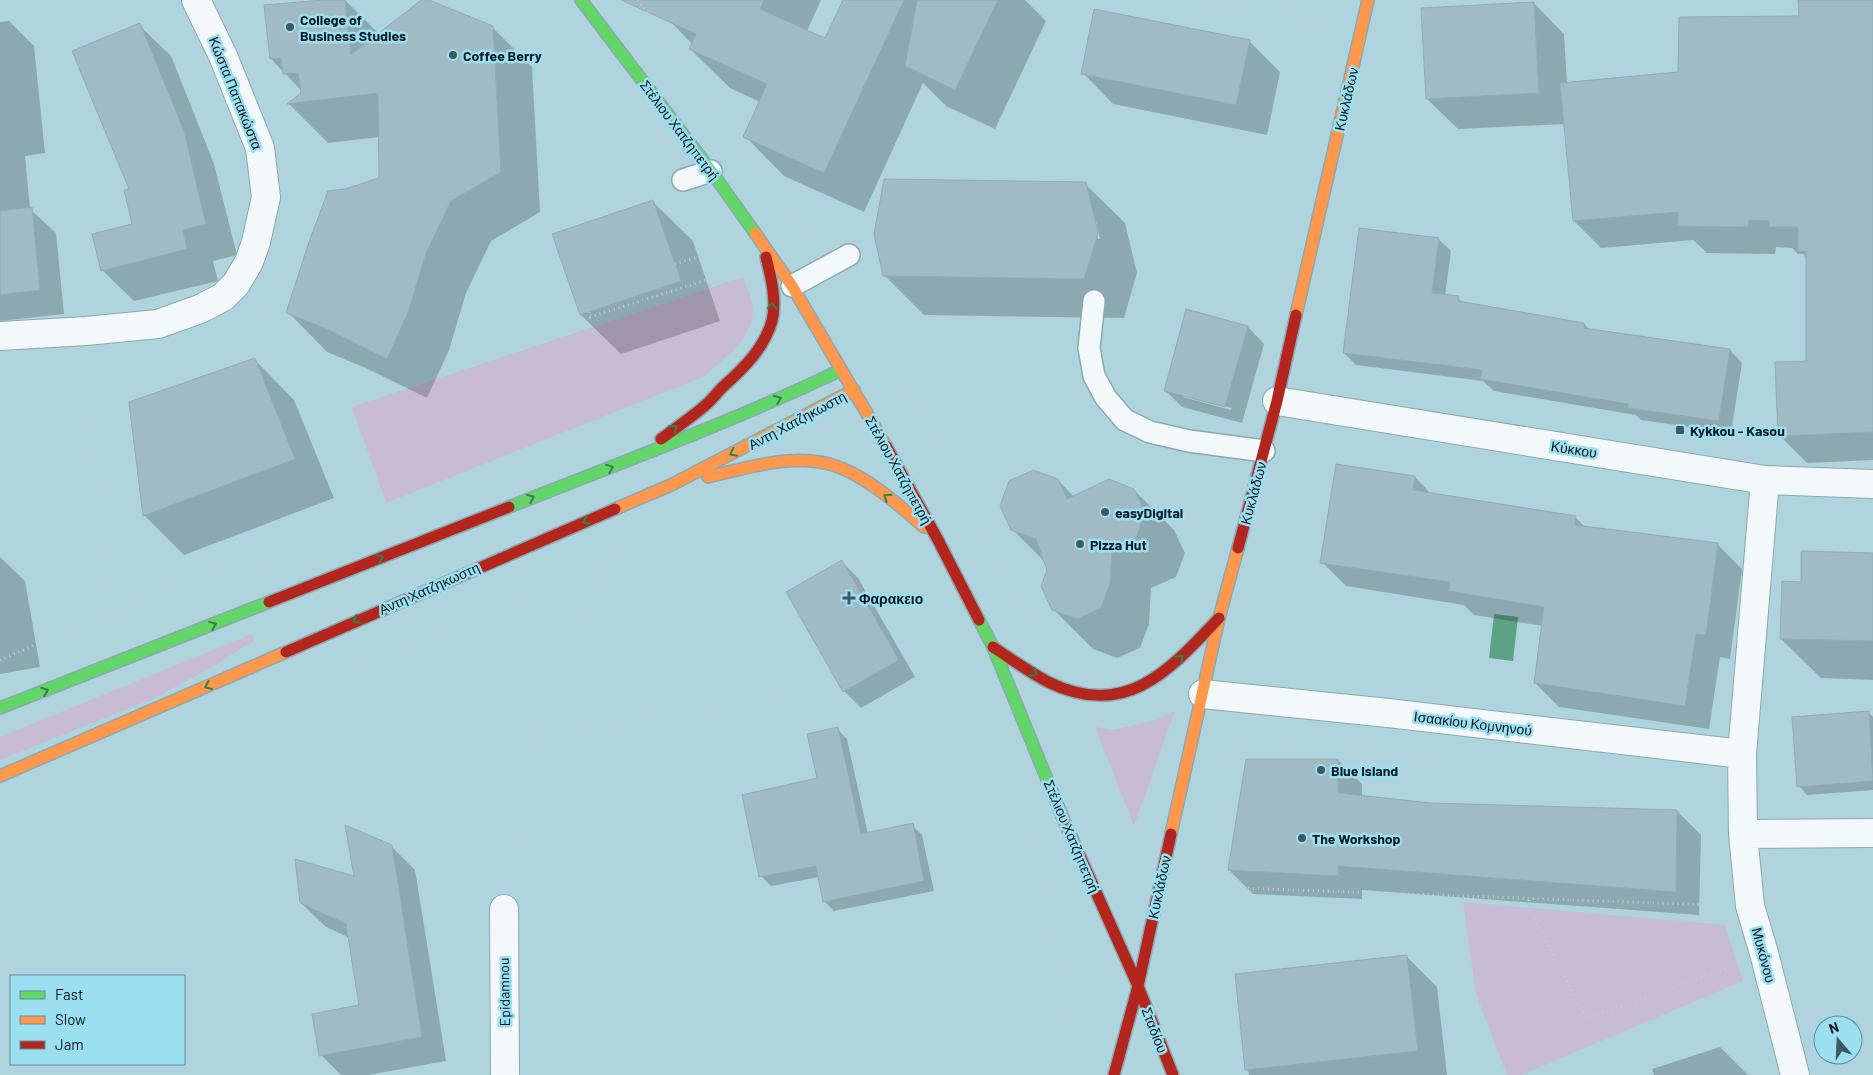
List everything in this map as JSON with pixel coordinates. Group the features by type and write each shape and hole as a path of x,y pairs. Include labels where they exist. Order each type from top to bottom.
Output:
{"main road":[{"name":"Στέλιου Χατζηπετρή","path":"581,0 711,171 792,286 840,370 854,390 938,540 993,647 1078,854 1138,986"},
{"name":"Κυκλάδων","path":"1114,1075 1138,986 1219,618 1277,401 1368,0"},
{"path":"636,458 709,402 723,386 741,371 763,344 772,320 772,293 767,261 756,235"},
{"name":"Αντη Χατζηκωστη","path":"0,708 636,458 794,393 840,370"},
{"name":"Αντη Χατζηκωστη","path":"0,776 478,567 671,485 854,390"},
{"path":"671,485 764,464 792,461 830,464 848,472 891,500 938,540"},
{"path":"993,647 1056,686 1079,694 1098,696 1123,693 1139,688 1158,678 1219,618"},
{"name":"Σταδίου","path":"1138,986 1173,1075"}],"street":[{"name":"Κώστα Παπακώστα","path":"0,336 158,324 200,309 223,297 236,284 249,262 256,242 266,197 260,148 223,56 196,0"},
{"name":"Κύκκου","path":"1277,401 1765,480 1873,484"},
{"path":"1765,480 1742,754 1743,834 1873,833"},
{"name":"Ισαακίου Κομνηνού","path":"1203,694 1742,754"},
{"name":"Μυκόνου","path":"1743,834 1750,906 1764,953 1794,1075"},
{"name":"Epidamnou","path":"504,909 506,1075"}],"lane":[{"path":"683,180 711,171"},
{"path":"792,286 840,260"},
{"path":"1094,301 1089,348 1094,376 1106,398 1125,420 1158,434 1189,441 1264,451"}],"path":[{"path":"638,0 777,196 840,260 974,505 1018,600 1044,640"},
{"path":"1191,28 1197,0 1220,6 1235,1 1240,3 1251,0"},
{"path":"1264,0 1277,9 1292,10 1300,19 1314,21 1328,29"},
{"path":"675,264 730,246"},
{"path":"246,325 262,313 282,282 288,262"},
{"path":"588,312 590,318 736,270"},
{"path":"221,339 230,336 238,330"},
{"path":"77,331 113,612"},
{"path":"369,522 554,445 644,410"},
{"path":"336,669 427,641 580,577 642,536"},
{"path":"504,909 523,780 537,738 610,557"},
{"path":"0,660 186,580 281,559"},
{"path":"537,738 632,719 701,721 796,696"},
{"path":"1184,697 1133,837 1085,714 1112,721 1152,712 1184,697"},
{"path":"1242,698 1214,854 1211,887 1529,900 1750,906"},
{"path":"0,814 9,812"},
{"path":"1020,812 1047,894 1060,985 1060,1075"},
{"path":"1529,900 1529,908 1586,1018 1737,964"}],"shaded area":[{"path":"743,277 751,299 753,312 751,323 746,334 731,353 703,377 386,503 352,407"},
{"path":"1494,614 1518,617 1513,661 1489,658"},
{"path":"252,634 254,641 216,665 155,698 0,760 0,737"},
{"path":"1175,711 1134,826 1095,727 1112,730 1152,721"},
{"path":"1463,902 1725,925 1743,981 1521,1075 1507,1075 1476,994"}],"building":[{"path":"345,0 351,55 421,0 429,0 493,26 501,172 451,201 426,253 409,310 387,359 327,329 286,313 328,191 345,189 379,178 378,93 287,104 301,93 298,73 283,74 281,58 270,59 264,5"},
{"path":"621,0 764,0 760,9 825,38 843,0 904,0 824,173 743,137 767,84 689,49 696,34"},
{"path":"917,0 998,0 955,90 905,66"},
{"path":"1798,0 1873,0 1873,432 1778,436 1775,362 1806,361 1806,251 1798,251 1798,227 1769,227 1769,221 1749,220 1748,227 1678,226 1678,212 1573,221 1560,83 1678,72 1679,17 1799,16"},
{"path":"1534,2 1539,93 1426,99 1421,8"},
{"path":"1094,9 1250,40 1236,105 1081,74"},
{"path":"140,23 184,131 206,224 183,230 187,249 101,271 92,234 132,224 124,190 129,189 72,51"},
{"path":"884,179 1086,182 1098,233 1084,279 883,276 874,234"},
{"path":"653,200 681,281 580,315 552,234"},
{"path":"32,207 40,290 0,295 0,211"},
{"path":"1359,228 1439,238 1432,293 1459,296 1458,301 1584,323 1584,328 1730,349 1719,421 1628,408 1628,404 1480,379 1482,370 1343,353"},
{"path":"1186,309 1248,326 1225,407 1164,391"},
{"path":"255,358 295,459 143,516 129,402"},
{"path":"1336,464 1415,476 1413,490 1576,516 1575,525 1718,543 1706,635 1696,634 1685,706 1534,683 1544,607 1449,591 1450,582 1320,563"},
{"name":"Pizza Hut","path":"1033,470 1058,479 1067,499 1109,479 1134,489 1145,513 1136,538 1112,549 1110,583 1101,608 1077,619 1052,610 1041,586 1047,570 1036,539 1011,530 1000,506 1009,481"},
{"path":"1801,551 1873,553 1873,641 1780,639 1782,581 1801,582"},
{"path":"842,560 899,660 843,692 786,592"},
{"path":"1869,711 1873,781 1797,787 1792,717"},
{"path":"838,727 861,834 913,823 924,881 823,902 816,866 759,877 742,795 817,778 807,734"},
{"path":"1246,759 1338,759 1338,793 1431,803 1677,810 1676,892 1338,866 1339,876 1228,870"},
{"path":"345,825 392,845 422,1037 319,1056 312,1014 359,1005 346,924 300,903 295,859 354,876"},
{"path":"1407,955 1418,1051 1245,1070 1235,974"}],"traffic: fast":[{"path":"581,0 711,171 755,233"},
{"path":"509,507 717,425 841,370"},
{"path":"0,708 269,602"},
{"path":"979,620 993,647 1062,816"}],"traffic: slow":[{"path":"1296,315 1368,0"},
{"path":"755,233 792,286 886,446"},
{"path":"615,509 671,485 854,390"},
{"path":"708,477 752,466 783,461 814,461 829,464 855,474 891,499 924,527"},
{"path":"1171,834 1219,618 1238,548"},
{"path":"0,776 286,652"}],"traffic: jam":[{"path":"661,439 709,402 747,364 764,340 772,321 774,305 766,257"},
{"path":"1238,548 1277,401 1296,315"},
{"path":"886,446 938,540 979,620"},
{"path":"269,602 509,507"},
{"path":"286,652 615,509"},
{"path":"993,647 1048,682 1076,692 1101,695 1123,692 1144,684 1163,672 1182,656 1219,618"},
{"path":"1062,816 1138,986 1173,1075"},
{"path":"1114,1075 1138,986 1171,834"}],"place":[{"name":"College of Business Studies","path":"290,27"},
{"name":"Coffee Berry","path":"453,55"},
{"name":"Kykkou - Kasou","path":"1680,430"},
{"name":"easyDigital","path":"1105,512"},
{"name":"Pizza Hut","path":"1080,544"},
{"name":"Φαρακειο","path":"849,598"},
{"name":"Blue Island","path":"1321,770"},
{"name":"The Workshop","path":"1302,838"}]}
